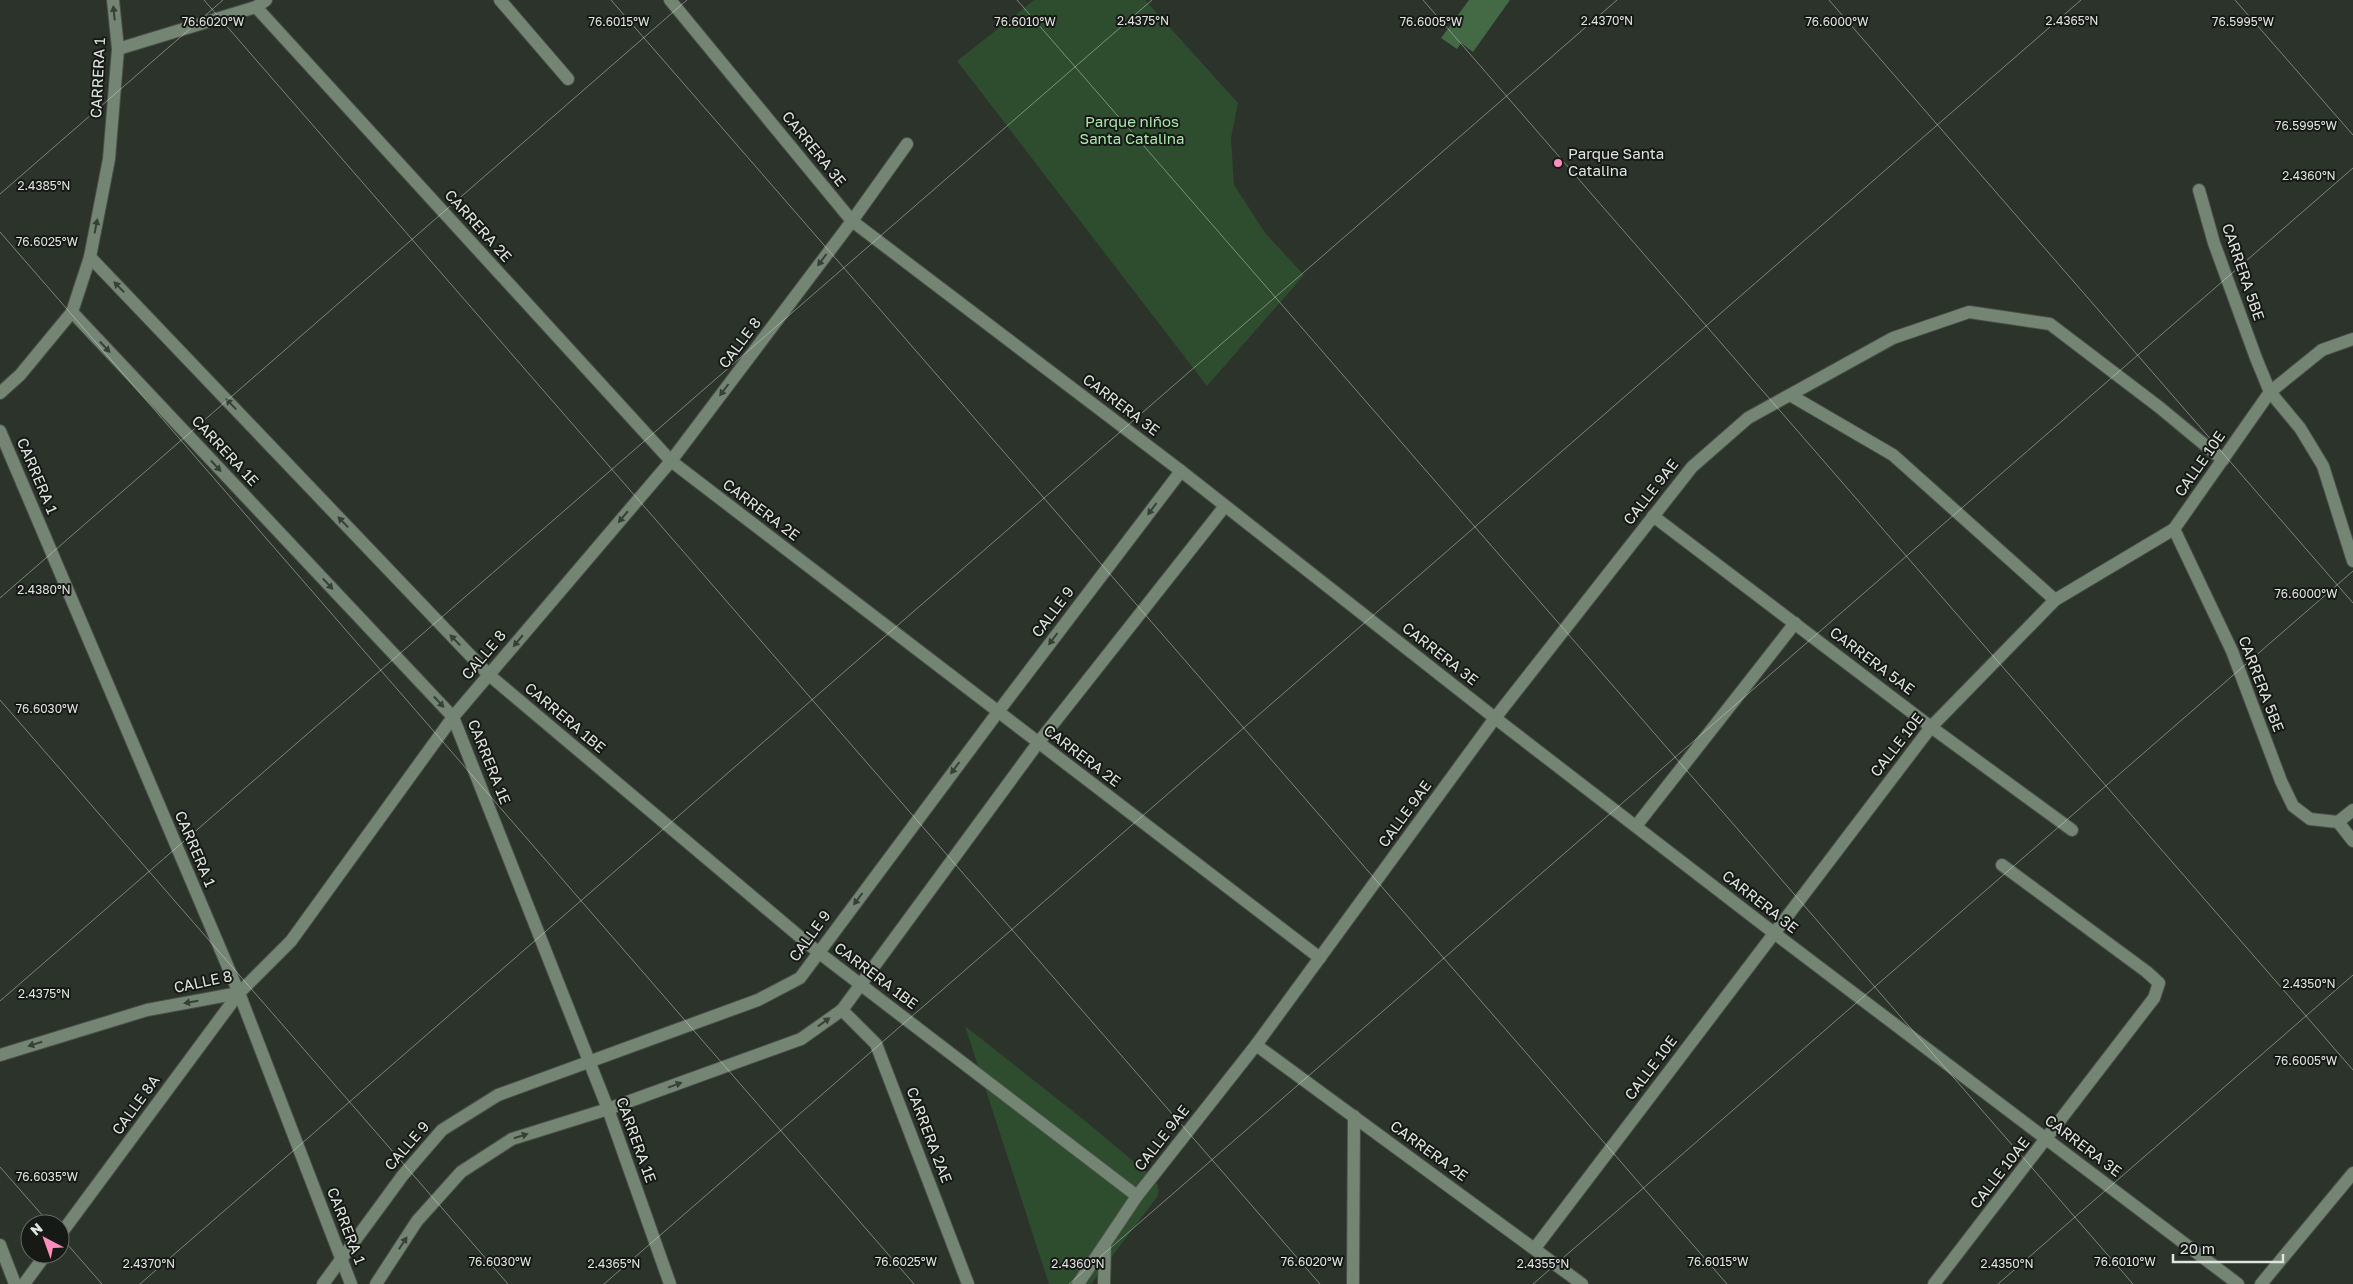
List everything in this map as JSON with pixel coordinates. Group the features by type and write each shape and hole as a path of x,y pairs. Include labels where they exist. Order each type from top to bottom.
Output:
{"street":[{"name":"CARRERA 1","path":"0,394 20,375 72,312 90,257 109,159 118,49 113,0"},
{"path":"500,0 568,79"},
{"name":"CARRERA 3E","path":"670,0 852,222 1181,470 1495,718 1774,933 2238,1284"},
{"path":"118,49 261,3"},
{"name":"CARRERA 2E","path":"261,3 671,461 1038,744 1320,958"},
{"name":"CALLE 8","path":"0,1055 147,1010 239,993 291,941 453,717 671,461 852,222 907,144"},
{"name":"CARRERA 5BE","path":"2199,190 2214,243 2270,392 2300,428 2323,466 2353,561"},
{"path":"90,257 489,675"},
{"name":"CARRERA 1E","path":"72,312 453,717 608,1109 670,1284"},
{"name":"CALLE 9AE","path":"1078,1284 1138,1196 1256,1045 1495,718 1692,467 1748,418 1894,338 1969,312 2050,324 2159,407 2223,460"},
{"name":"CALLE 10E","path":"1535,1248 1930,727 2055,600 2174,529 2270,392 2322,350 2353,339"},
{"path":"1790,395 1893,455 2055,600"},
{"name":"CARRERA 1","path":"0,431 239,993 351,1284"},
{"name":"CALLE 9","path":"322,1284 403,1175 442,1130 498,1095 758,1000 800,978 1181,470"},
{"path":"376,1284 417,1221 461,1172 512,1139 608,1109 801,1040 842,1010 860,983 1038,744 1226,506"},
{"name":"CARRERA 5AE","path":"1653,516 1930,727 2072,830"},
{"name":"CARRERA 5BE","path":"2174,529 2232,652 2281,781 2293,806 2310,819 2338,822"},
{"path":"1636,826 1795,624"},
{"name":"CARRERA 1BE","path":"489,675 818,952 1138,1196"},
{"path":"2353,810 2338,822 2353,841"},
{"name":"CALLE 10AE","path":"1934,1284 2154,998 2159,983 2147,972 2002,865"},
{"name":"CALLE 8A","path":"70,1221 239,993"},
{"name":"CARRERA 2AE","path":"842,1010 876,1044 968,1284"},
{"name":"CARRERA 2E","path":"1256,1045 1582,1284"},
{"path":"1354,1116 1354,1284"},
{"path":"2261,1284 2353,1173"},
{"path":"1104,1284 1105,1244"},
{"path":"0,1245 15,1284"},
{"path":"24,1284 39,1264"}],"green space":[{"name":"Parque niños Santa Catalina","path":"1034,0 1145,0 1238,103 1231,138 1234,185 1266,234 1304,275 1207,386 957,61"},
{"path":"965,1026 1084,1120 1156,1180 1159,1191 1157,1197 1091,1284 1049,1284"}],"building":[{"path":"1469,0 1510,0 1473,52 1461,43 1457,49 1441,38"}],"place":[{"name":"Parque Santa Catalina","path":"1558,163"}]}
